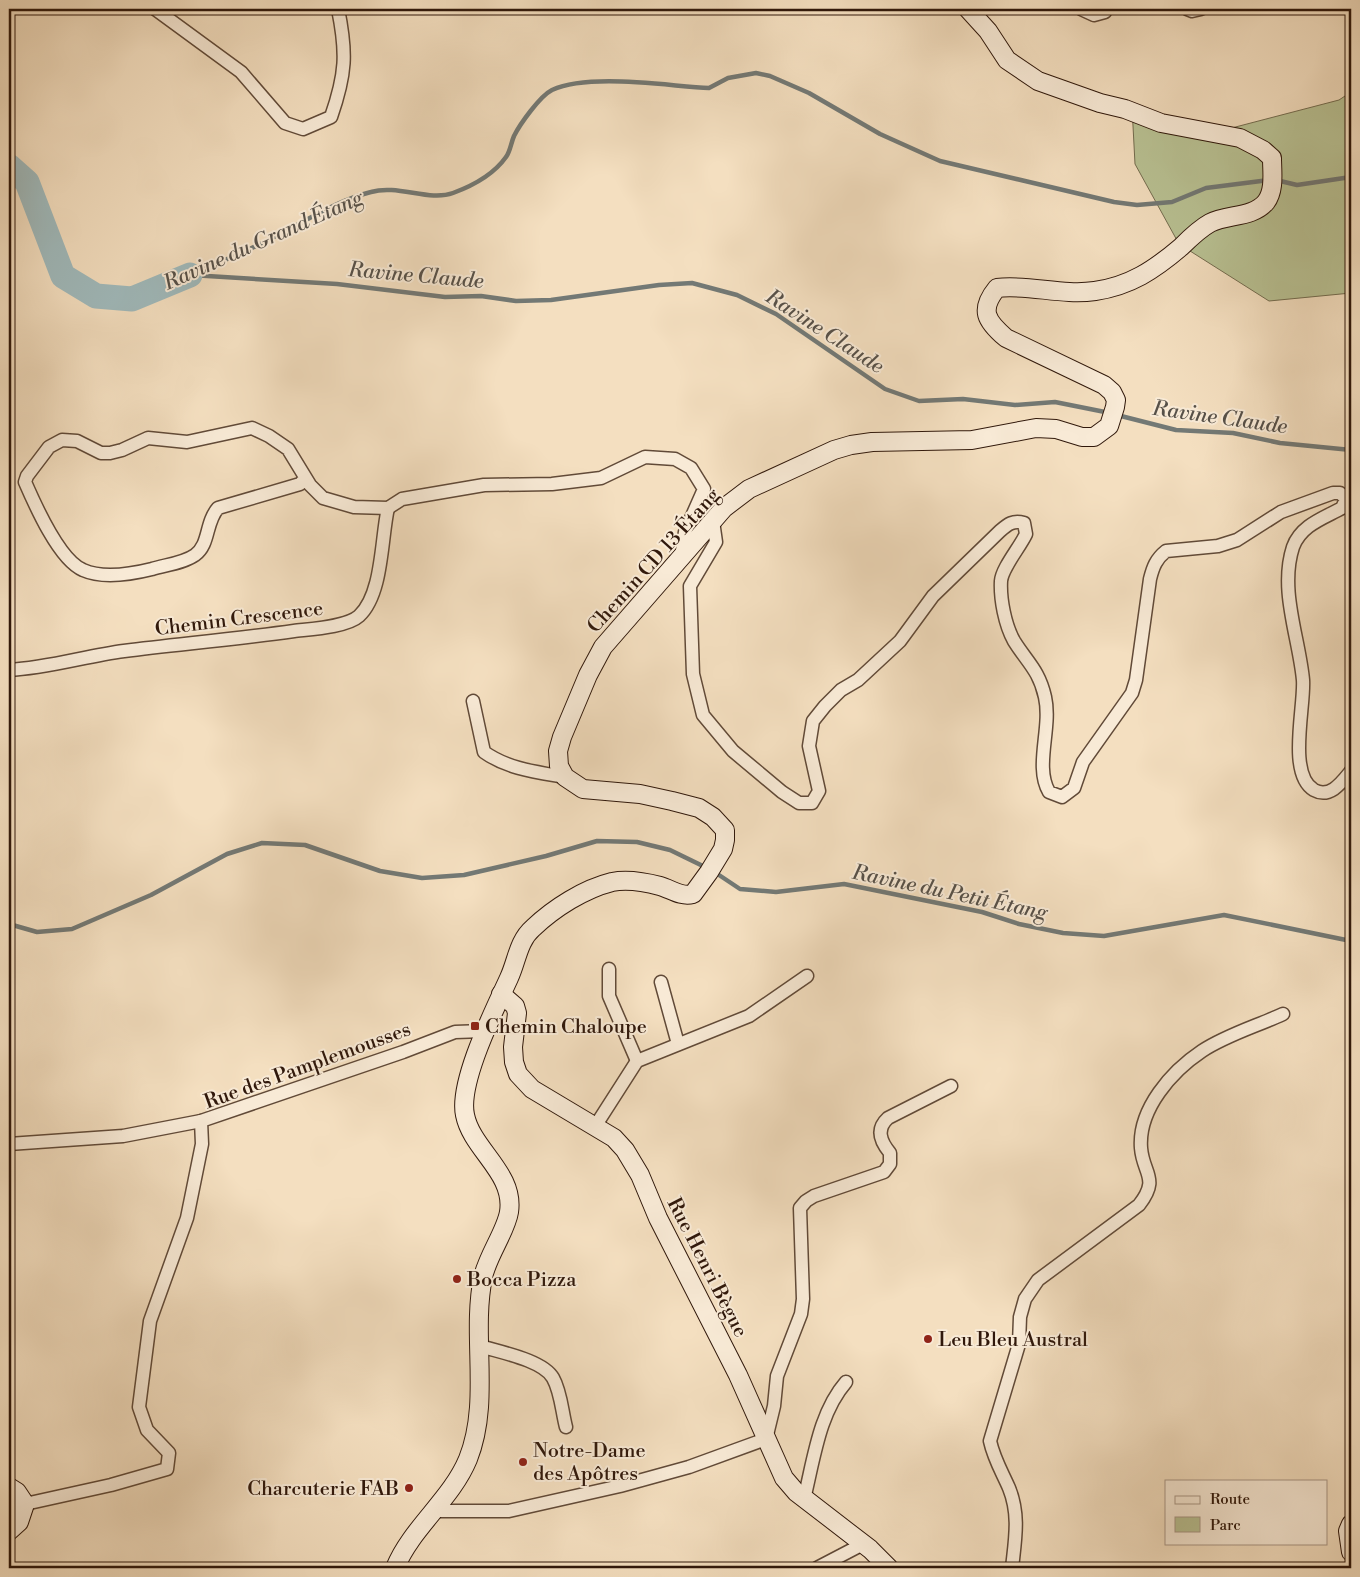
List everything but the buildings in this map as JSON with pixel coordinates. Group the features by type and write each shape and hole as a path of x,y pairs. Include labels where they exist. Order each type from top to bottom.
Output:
{"main road":[{"name":"Chemin CD 13 Étang","path":"565,777 559,766 559,743 597,657 627,619 724,508 749,489 834,450 851,445 872,442 972,440 1036,428 1056,429 1082,437 1094,438 1109,426 1116,400 1112,392 1104,385 1006,338 993,327 988,319 986,310 987,299 997,288 1012,286 1077,293 1097,291 1127,284 1144,276 1162,263 1206,225 1220,219 1256,210 1267,200 1271,191 1272,158 1263,150 1240,138 1161,123 1125,109 1100,103 1038,81 1007,60 988,31 968,9"},
{"path":"395,1568 415,1535 460,1475 474,1442 478,1425 480,1303 483,1276 509,1214 510,1202 500,1173 477,1143 464,1113 464,1099 472,1066 484,1031 514,965 518,950 532,928 578,896 615,882 630,881 660,886 685,896 693,894 723,849 725,830 713,817 699,808 640,794 583,789 565,777"},
{"name":"Rue Henri Bègue","path":"501,994 515,1006 517,1013 513,1047 514,1062 518,1074 532,1089 596,1125 614,1138 625,1150 640,1175 658,1218 738,1375 784,1478 804,1499 863,1544 889,1568"},
{"path":"9,1488 17,1492 25,1504 19,1522 9,1531"},
{"path":"1351,1524 1348,1535 1351,1552"}],"street":[{"path":"155,9 241,72 285,123 303,129 331,117 342,84 344,41 338,9"},
{"path":"1081,9 1094,15 1105,12 1106,9"},
{"path":"1187,9 1192,11 1201,9"},
{"path":"305,478 300,484 218,508 208,525 207,536 196,554 147,570 107,574 83,570 74,564 39,514 25,482 26,476 48,447 62,440 77,441 101,453 110,453 122,450 148,438 187,442 252,428 269,436 288,449 305,478 323,498 354,507 388,508 402,499 484,485 552,484 601,478 644,457 675,459 691,468 704,489 685,532 681,557"},
{"path":"713,521 716,542 690,586 693,674 703,714 732,751 782,792 799,803 812,803 819,791 809,746 813,721 825,706 841,690 858,680 900,642 933,596 1000,531 1010,523 1017,521 1024,523 1026,534 1003,571 1002,595 1007,623 1014,640 1029,660 1039,678 1045,696 1048,710 1043,772 1044,783 1049,792 1062,796 1074,788 1083,762 1132,693 1136,680 1150,579 1154,565 1159,557 1166,551 1218,546 1238,540 1281,512 1340,492 1346,499 1342,508 1307,527 1294,546 1289,583 1290,602 1301,663 1303,689 1299,734 1304,776 1310,787 1317,791 1326,792 1332,791 1351,771"},
{"name":"Chemin Crescence","path":"9,670 31,668 123,651 241,639 331,626 358,618 369,605 381,561 388,508"},
{"path":"473,701 484,752 496,760 515,768 565,777"},
{"path":"609,969 609,996 636,1061"},
{"path":"596,1125 636,1061 749,1016 807,976"},
{"path":"661,982 678,1044"},
{"path":"1012,1568 1017,1526 1015,1512 1009,1489 994,1457 990,1441 1019,1344 1020,1317 1025,1299 1038,1280 1140,1205 1147,1194 1150,1177 1141,1148 1142,1131 1147,1112 1159,1092 1174,1075 1204,1050 1283,1014"},
{"name":"Rue des Pamplemousses","path":"25,1504 112,1485 167,1469 169,1453 147,1430 139,1407 150,1321 187,1218 202,1144 201,1121 403,1052 454,1032 484,1031"},
{"path":"434,1511 484,1513 518,1509 689,1468 766,1439 774,1406 777,1376 801,1314 803,1299 800,1208 806,1200 814,1196 884,1172 890,1164 890,1153 883,1144 880,1134 882,1123 888,1118 950,1086"},
{"path":"9,1144 123,1136 201,1121"},
{"path":"480,1346 525,1359 546,1370 553,1378 566,1427"},
{"path":"804,1499 828,1412 834,1396 846,1382"},
{"path":"817,1568 863,1544"}],"green space":[{"path":"1351,92 1351,293 1269,301 1179,244 1135,164 1132,107 1201,136 1339,100"}],"waterway":[{"name":"Ravine du Grand Étang","path":"190,275 252,248 333,206 358,196 381,190 434,196 453,193 468,187 489,174 501,163 507,155 514,136 521,125 536,104 547,93 568,85 587,82 629,82 709,88 728,78 756,73 770,76 809,93 880,134 940,161 1114,202 1137,205 1172,202 1206,188 1269,180"},
{"name":"Ravine du Grand Étang","path":"9,166 27,182 63,276 96,296 132,299 190,275"},
{"name":"Ravine du Grand Étang","path":"1276,180 1297,185 1351,177"},
{"name":"Ravine Claude","path":"191,275 337,284 445,297 481,296 516,301 551,300 659,285 692,283 737,295 776,314 885,389 919,401 963,399 1015,405 1055,402 1110,413"},
{"name":"Ravine Claude","path":"1117,415 1176,430 1233,433 1280,443 1351,450"},
{"name":"Ravine du Petit Étang","path":"9,924 37,932 72,929 151,895 227,854 262,843 305,845 380,871 422,878 464,875 546,856 597,841 637,842 670,850 707,868"},
{"name":"Ravine du Petit Étang","path":"713,871 740,889 776,892 844,884 982,912 1019,924 1063,933 1104,936 1224,915 1351,941"}],"place":[{"name":"Chemin Chaloupe","path":"475,1026"},
{"name":"Bocca Pizza","path":"457,1279"},
{"name":"Leu Bleu Austral","path":"928,1339"},
{"name":"Notre-Dame des Apôtres","path":"523,1462"},
{"name":"Charcuterie FAB","path":"409,1488"}]}
